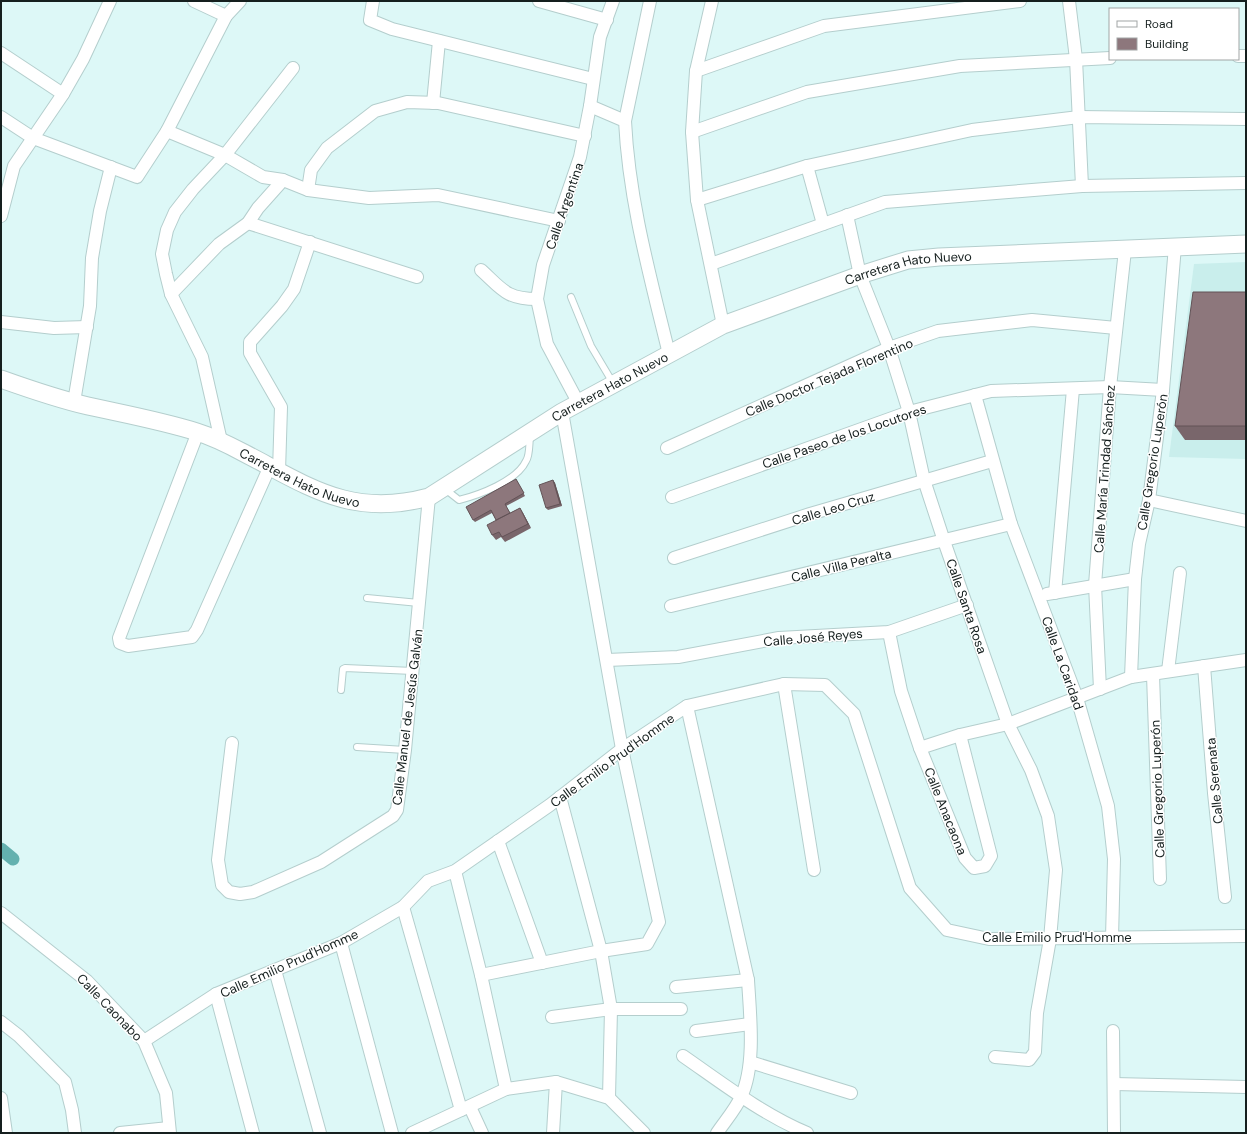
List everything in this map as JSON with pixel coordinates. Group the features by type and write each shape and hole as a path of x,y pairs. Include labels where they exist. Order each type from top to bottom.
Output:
{"main road":[{"name":"Carretera Hato Nuevo","path":"1,378 74,402 198,432 221,441 332,497 378,505 409,502 436,492 562,412 723,325 860,275 908,260 939,257 1246,244"}],"street":[{"path":"1,216 14,166 63,94 83,58 110,1"},
{"path":"194,1 226,16"},
{"path":"1,117 33,138 137,177 167,131 226,16 240,1"},
{"path":"373,1 370,20 392,29 593,79"},
{"path":"539,1 607,20"},
{"name":"Calle Argentina","path":"579,404 547,344 537,299 543,265 580,158 590,106 600,38 613,1"},
{"path":"650,1 625,121 627,156 638,231 669,354"},
{"path":"712,1 696,71 692,132 697,200 723,325"},
{"path":"696,71 824,26 1020,1"},
{"path":"1069,1 1076,59 1082,186"},
{"path":"433,103 439,41"},
{"path":"1,53 63,94"},
{"path":"692,132 807,92 960,66 1109,58"},
{"path":"221,441 202,357 171,294 162,254 167,230 175,212 225,155 293,68"},
{"path":"308,190 311,170 327,148 375,111 408,102 433,103 585,136"},
{"path":"590,106 625,121"},
{"path":"697,200 807,166 972,130 1078,117 1246,119"},
{"path":"167,131 225,155 263,177 283,180 308,190 369,198 438,195 558,222"},
{"path":"807,166 822,224"},
{"path":"74,402 90,306 92,258 100,211 111,167"},
{"path":"171,294 219,244 248,223 258,208 283,180"},
{"path":"711,264 885,202 1082,186 1246,183"},
{"name":"Calle Santa Rosa","path":"847,215 860,275 889,348 909,412 924,480 944,540 1008,724 1031,770 1048,816 1056,870 1050,939 1037,1013 1035,1052 1029,1060 1023,1061 995,1057"},
{"path":"248,223 417,276"},
{"path":"198,432 119,638 123,645 128,646 192,637 197,630 275,469 281,407 250,353 250,342 282,306 294,289 310,242"},
{"name":"Calle Gregorio Luperón","path":"1130,677 1135,579 1139,544 1149,500 1163,390 1175,246"},
{"name":"Calle María Trindad Sánchez","path":"1100,689 1095,585 1110,386 1125,250"},
{"path":"481,270 506,294 520,299 537,299"},
{"name":"Calle Doctor Tejada Florentino","path":"667,448 889,348 938,331 1032,320 1116,328"},
{"path":"1,322 54,328 86,327"},
{"name":"Calle Paseo de los Locutores","path":"672,497 909,412 992,391 1073,389 1110,386 1163,390"},
{"path":"1055,593 1073,389"},
{"name":"Calle La Caridad","path":"975,395 992,461 1011,524 1077,698 1108,806 1114,858 1112,938"},
{"path":"481,975 601,951 647,944 659,922 622,749 562,412"},
{"name":"Calle Leo Cruz","path":"674,558 810,514 992,461"},
{"name":"Calle Manuel de Jesús Galván","path":"232,743 218,860 222,885 229,892 240,894 253,892 321,862 393,816 397,810 405,750 419,603 436,492"},
{"path":"1149,500 1246,521"},
{"name":"Calle Villa Peralta","path":"671,606 1011,524"},
{"path":"1168,671 1180,573"},
{"path":"1038,595 1135,579"},
{"name":"Calle José Reyes","path":"606,660 678,657 779,638 890,632 967,604"},
{"name":"Calle Anacaona","path":"890,632 901,691 920,748 965,858 974,868 985,866 991,856 960,735"},
{"path":"920,748 960,735 1008,724 1130,677 1153,675 1168,671 1246,660"},
{"name":"Calle Serenata","path":"1204,666 1214,793 1225,897"},
{"name":"Calle Gregorio Luperón","path":"1153,675 1160,879"},
{"path":"784,684 814,870"},
{"name":"Calle Emilio Prud'Homme","path":"144,1041 216,994 341,943 403,907 428,881 455,871 560,798 622,749 687,706 784,684 825,685 854,714 910,888 947,930 989,939 1246,936"},
{"path":"687,706 748,980 750,1062 741,1097 717,1133"},
{"path":"560,798 601,951 611,1009 609,1098"},
{"path":"498,841 542,963"},
{"path":"455,871 481,975 506,1089"},
{"path":"403,907 465,1108 482,1133"},
{"name":"Calle Caonabo","path":"1,913 87,981 144,1041 166,1093 170,1130"},
{"path":"341,943 392,1133"},
{"path":"275,970 320,1133"},
{"path":"676,987 748,980"},
{"path":"216,994 252,1133"},
{"path":"552,1018 611,1009 681,1009"},
{"path":"1,1022 19,1036 65,1082 72,1110 75,1133"},
{"path":"696,1031 750,1024"},
{"path":"1113,1031 1114,1133"},
{"path":"683,1056 791,1130 807,1133"},
{"path":"750,1062 852,1093"},
{"path":"412,1133 506,1089 556,1082 609,1098 644,1133"},
{"path":"553,1133 556,1082"},
{"path":"1114,1084 1246,1087"},
{"path":"1,1098 6,1133"},
{"path":"120,1133 170,1130"}],"lane":[{"path":"571,296 591,346 614,384"},
{"path":"436,492 459,500 476,495 517,474 527,460 530,431"},
{"path":"367,598 419,603"},
{"path":"341,690 343,669 345,668 413,671"},
{"path":"357,747 405,750"}],"shaded area":[{"path":"1246,262 1246,459 1169,457 1194,264"}],"building":[{"path":"1193,292 1246,292 1246,426 1175,426"},
{"path":"516,479 524,493 505,504 510,513 496,520 491,510 473,520 466,507"},
{"path":"553,480 560,504 546,508 539,485"},
{"path":"520,508 528,524 502,537 499,532 492,535 487,525"}],"waterway":[{"path":"1,849 13,859"}]}
